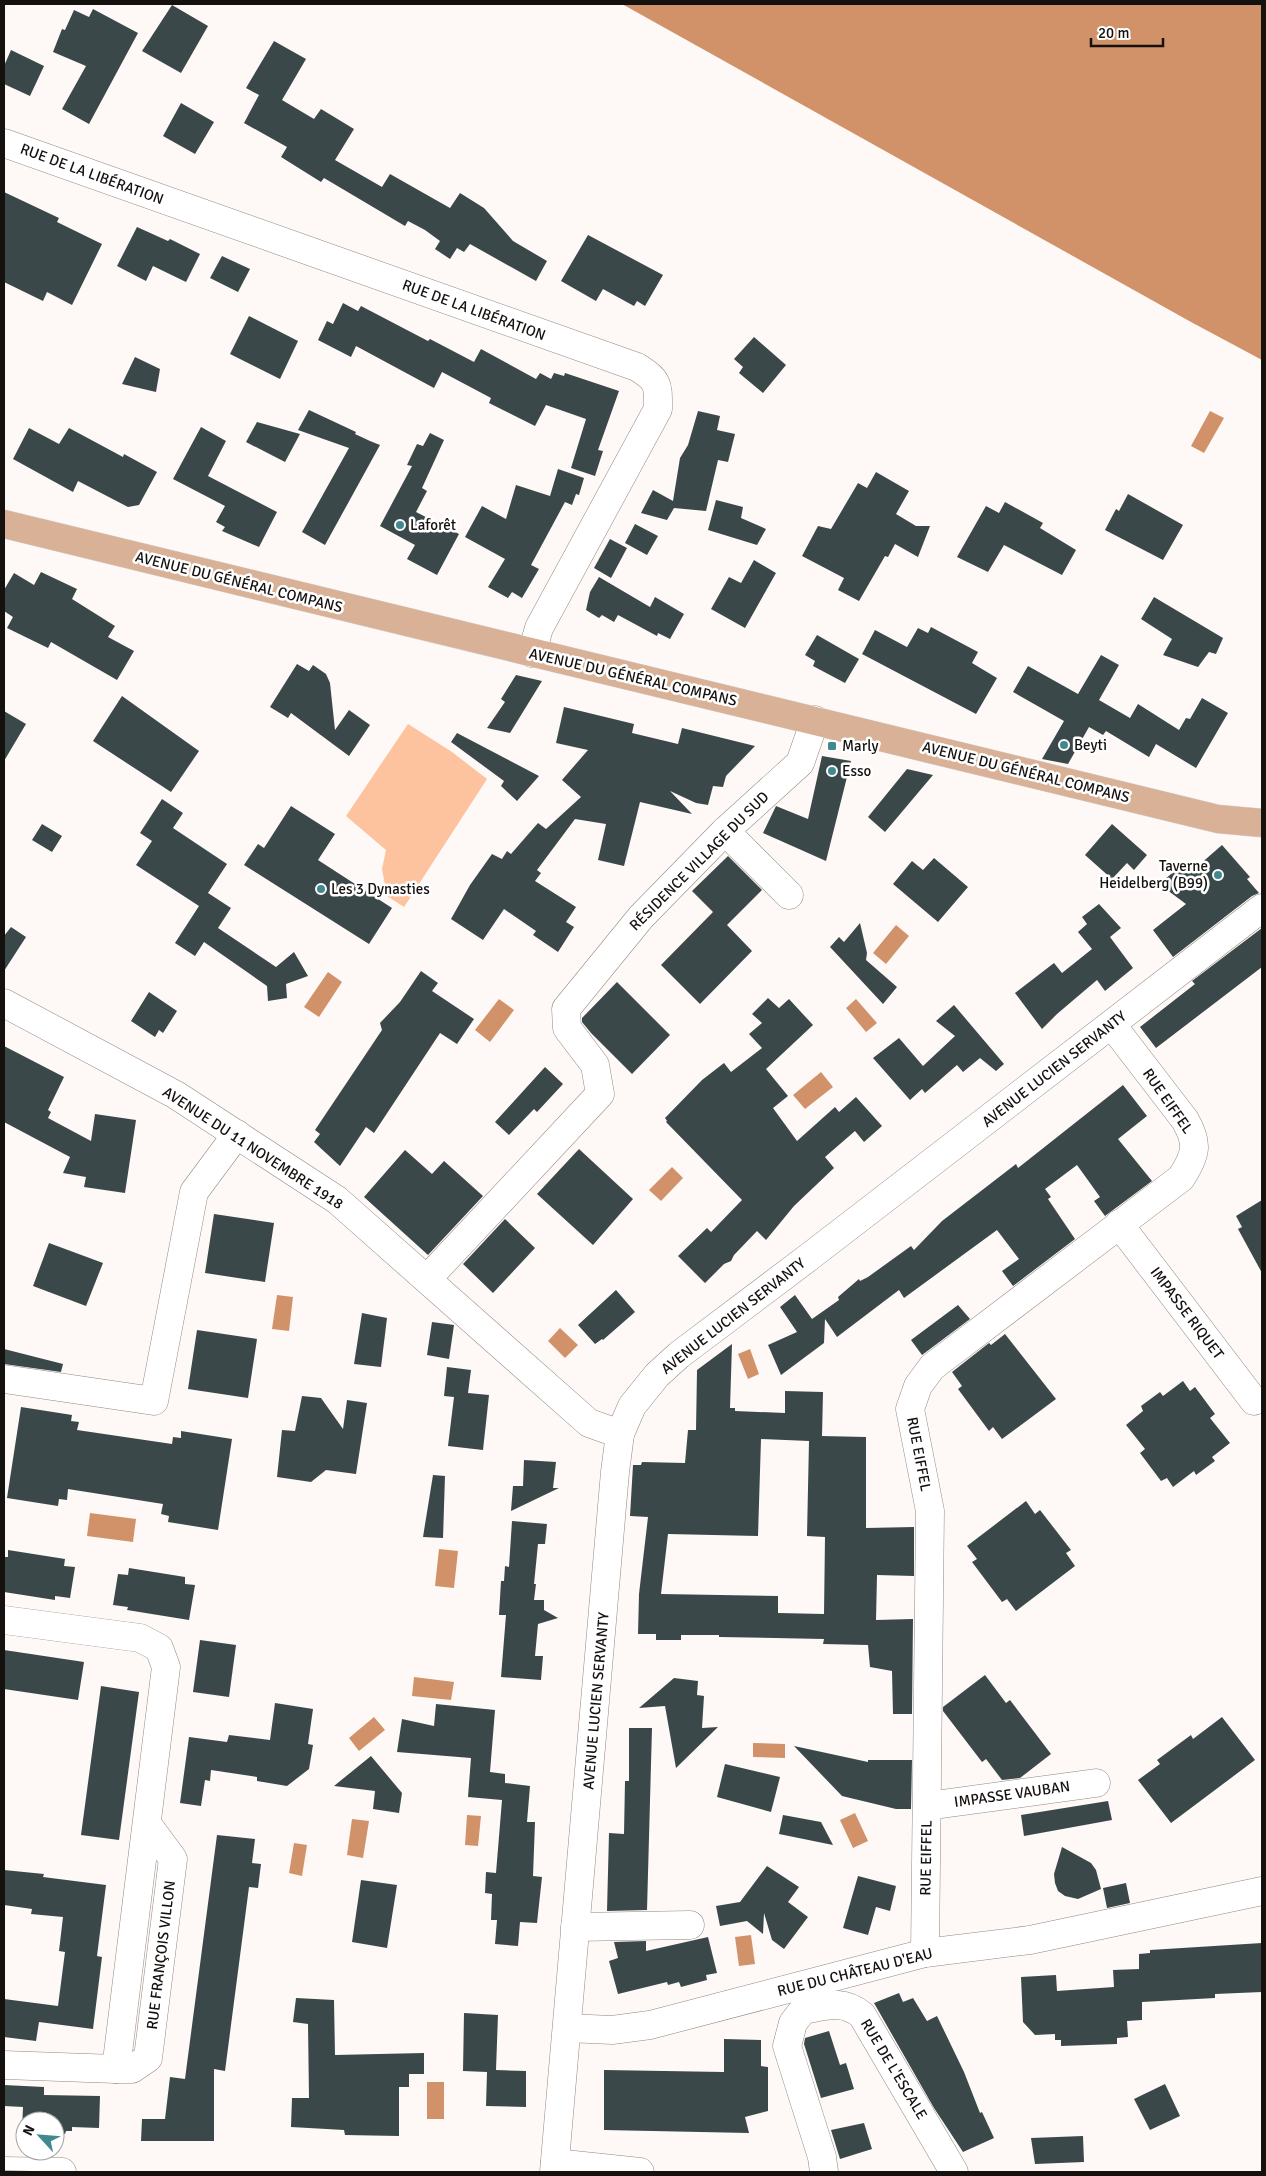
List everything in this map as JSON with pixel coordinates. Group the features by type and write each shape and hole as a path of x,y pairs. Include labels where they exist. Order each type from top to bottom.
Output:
{"main road":[{"name":"AVENUE DU GÉNÉRAL COMPANS","path":"4,524 1218,819 1262,823"}],"street":[{"name":"RUE DE LA LIBÉRATION","path":"4,143 637,367 652,377 658,388 658,410 539,628 532,653"},
{"name":"RÉSIDENCE VILLAGE DU SUD","path":"428,1278 600,1094 595,1065 568,1028 566,1009 641,917 725,831 800,763 815,720"},
{"path":"725,831 789,895"},
{"name":"AVENUE LUCIEN SERVANTY","path":"555,2168 615,1472 620,1434 632,1406 643,1391 679,1355 1112,1025 1262,908"},
{"name":"AVENUE DU 11 NOVEMBRE 1918","path":"4,1003 176,1095 336,1200 428,1278 589,1423 620,1434"},
{"name":"RUE EIFFEL","path":"925,1953 930,1511 910,1409 918,1386 932,1367 1181,1178 1190,1164 1195,1151 1194,1134 1112,1025"},
{"path":"4,1379 154,1401 194,1192 237,1134"},
{"name":"IMPASSE RIQUET","path":"1119,1224 1254,1401"},
{"name":"RUE FRANÇOIS VILLON","path":"4,1620 140,1638 159,1648 166,1667 148,1825 116,2069 4,2065"},
{"name":"IMPASSE VAUBAN","path":"927,1806 1096,1783"},
{"name":"RUE DU CHÂTEAU D'EAU","path":"567,2028 612,2030 650,2025 925,1953 1030,1940 1262,1891"},
{"path":"575,1927 690,1925"},
{"name":"RUE DE L'ESCALE","path":"824,2172 822,2158 787,2046 793,2023 803,2010 835,2004 852,2006 862,2015 954,2172"},
{"path":"555,2168 640,2172"},
{"path":"4,2171 62,2172"}],"shaded area":[{"path":"622,4 1262,4 1262,360 1191,322"},
{"path":"1210,411 1224,418 1204,453 1191,446"},
{"path":"408,724 452,752 487,779 404,907 387,896 382,869 386,850 346,816"},
{"path":"896,925 909,936 886,964 873,953"},
{"path":"328,972 342,982 319,1017 304,1007"},
{"path":"499,999 514,1010 490,1042 475,1030"},
{"path":"856,999 877,1023 866,1032 846,1008"},
{"path":"821,1072 833,1087 805,1109 793,1095"},
{"path":"672,1167 683,1178 661,1201 649,1190"},
{"path":"277,1295 293,1297 289,1331 272,1329"},
{"path":"560,1328 578,1345 565,1358 548,1341"},
{"path":"750,1349 759,1374 748,1379 738,1354"},
{"path":"90,1513 136,1519 133,1542 87,1536"},
{"path":"439,1549 458,1551 454,1588 435,1586"},
{"path":"414,1677 454,1682 451,1700 412,1696"},
{"path":"374,1717 385,1730 359,1751 349,1738"},
{"path":"753,1743 785,1744 785,1758 753,1757"},
{"path":"855,1813 868,1841 853,1848 840,1820"},
{"path":"467,1815 481,1816 478,1846 465,1845"},
{"path":"352,1819 369,1821 363,1858 347,1855"},
{"path":"294,1843 307,1845 302,1876 289,1873"},
{"path":"751,1935 755,1964 739,1966 735,1937"},
{"path":"427,2082 444,2082 444,2119 427,2119"}],"building":[{"path":"172,5 208,26 181,73 142,51"},
{"path":"93,9 138,33 89,124 62,109 86,66 53,52 62,29 65,30 74,10 89,17"},
{"path":"274,41 306,59 282,100 314,119 321,109 354,129 335,160 382,187 390,174 450,208 460,193 484,208 513,241 547,261 536,281 470,244 464,252 457,248 450,259 435,249 440,241 425,230 408,221 405,226 324,178 321,182 281,157 287,147 244,123 259,95 246,88"},
{"path":"11,50 44,66 30,96 4,84 4,66"},
{"path":"181,103 214,122 195,154 163,136"},
{"path":"4,192 59,218 57,222 102,244 72,305 47,292 43,301 4,282"},
{"path":"137,227 168,241 170,239 200,254 186,282 153,266 146,281 117,266"},
{"path":"588,235 663,275 645,306 637,301 634,306 603,289 596,301 561,281"},
{"path":"222,256 250,269 238,292 210,278"},
{"path":"343,303 358,311 361,306 428,341 430,339 474,362 481,349 536,379 540,373 551,379 554,373 564,376 565,373 619,391 598,450 603,451 595,476 571,468 586,419 546,405 535,426 489,403 491,398 442,372 434,388 356,346 351,357 318,340 327,321 333,324"},
{"path":"249,316 298,341 280,379 230,354"},
{"path":"754,337 786,365 763,393 739,373 743,367 734,359"},
{"path":"135,357 160,369 156,392 122,384"},
{"path":"309,410 380,445 325,545 302,532 349,448 298,430"},
{"path":"698,411 720,416 717,430 735,434 728,462 718,460 706,511 674,508 667,520 641,513 653,490 673,501 680,458 688,445"},
{"path":"257,422 300,434 285,462 246,442"},
{"path":"201,427 226,441 208,476 277,512 259,547 222,531 225,527 216,522 225,506 173,479"},
{"path":"29,428 59,444 69,428 123,457 124,454 157,472 139,505 128,507 78,481 73,492 13,459"},
{"path":"430,433 444,440 422,488 427,491 416,512 459,534 437,575 407,559 415,545 380,526 412,466 407,465 417,444 423,446"},
{"path":"558,469 584,478 579,495 576,494 572,505 565,502 531,565 539,569 522,598 512,592 508,598 488,587 505,559 465,537 482,506 506,519 516,485 550,496"},
{"path":"876,472 909,491 896,514 916,526 930,526 918,557 895,544 888,557 885,556 859,601 838,590 844,578 802,556 818,526 831,529 858,483 867,488"},
{"path":"1128,494 1183,525 1163,560 1105,530 1116,509 1119,511"},
{"path":"716,500 743,507 741,518 766,529 757,545 708,530"},
{"path":"1005,502 1043,523 1040,528 1076,550 1062,575 1004,545 988,572 957,557 986,506 999,513"},
{"path":"635,524 658,536 647,555 625,543"},
{"path":"610,539 627,548 611,578 594,568"},
{"path":"754,560 776,573 745,628 711,609 729,577 741,583"},
{"path":"41,572 77,589 72,599 115,626 108,637 134,651 117,680 51,642 48,648 7,628 13,617 4,611 4,590 14,573 34,585"},
{"path":"599,577 650,607 655,597 684,614 670,639 658,633 657,636 618,615 614,622 602,615 599,618 586,610 590,592"},
{"path":"1154,597 1223,638 1216,654 1209,652 1198,667 1163,655 1172,639 1141,619"},
{"path":"931,627 978,652 972,663 997,678 976,714 862,654 875,630 907,647 918,628 928,633"},
{"path":"817,635 859,659 845,683 813,666 815,661 805,655"},
{"path":"1101,655 1119,665 1099,700 1130,718 1138,704 1179,730 1186,718 1190,719 1202,698 1228,713 1196,768 1156,744 1149,757 1106,731 1103,735 1089,727 1068,764 1042,759 1064,721 1013,692 1028,666 1078,694"},
{"path":"297,664 309,671 313,665 326,674 330,683 335,730 349,710 370,725 349,756 291,713 288,718 270,707"},
{"path":"516,675 542,681 510,733 487,728 505,702 501,699"},
{"path":"122,696 199,751 171,792 93,741"},
{"path":"564,707 634,724 632,733 678,744 682,728 755,746 726,776 723,787 713,786 708,805 696,803 670,791 692,814 640,802 624,866 598,860 606,824 575,819 537,870 541,873 535,881 576,907 566,922 574,927 558,952 533,935 536,931 504,909 483,940 451,919 470,885 492,854 502,859 507,851 511,854 538,823 546,829 581,797 562,780 588,750 556,743"},
{"path":"4,711 26,724 4,761"},
{"path":"457,733 539,776 517,801 501,786 504,781 451,742"},
{"path":"822,756 851,761 826,861 763,833 776,806 808,819"},
{"path":"907,769 933,775 885,832 868,817"},
{"path":"162,799 183,813 173,828 227,864 208,893 231,908 218,928 276,967 294,952 308,976 286,984 287,998 268,1001 267,986 204,942 195,956 175,943 199,906 136,865 152,841 140,833"},
{"name":"Les 3 Dynasties","path":"291,806 335,834 318,860 392,908 369,944 244,865 258,844 264,848"},
{"path":"42,824 62,836 52,852 32,840"},
{"path":"1112,824 1147,855 1134,870 1127,863 1112,879 1085,855"},
{"path":"1222,845 1250,877 1247,879 1259,893 1252,896 1173,957 1153,930 1186,904 1159,884 1182,865 1199,865"},
{"path":"728,856 762,890 727,925 752,951 700,1004 661,965 713,912 692,891"},
{"path":"934,858 968,887 938,922 893,884 912,861 923,870"},
{"path":"1099,904 1121,928 1110,937 1133,968 1105,991 1097,980 1042,1029 1015,993 1054,963 1062,973 1092,949 1078,932 1087,924 1082,917"},
{"path":"860,923 867,953 866,960 897,987 883,1004 830,947 839,937 844,942"},
{"path":"11,927 26,937 4,971 4,936"},
{"path":"1262,928 1262,967 1156,1048 1140,1027 1195,984 1192,981"},
{"path":"421,971 438,983 432,991 474,1019 457,1044 440,1033 374,1133 366,1127 340,1166 314,1142 320,1134 315,1130 382,1030 380,1023 400,1002"},
{"path":"617,982 670,1035 632,1074 582,1022 582,1018"},
{"path":"149,992 177,1011 163,1033 159,1030 155,1037 131,1021"},
{"path":"768,998 779,1008 789,999 813,1025 766,1069 788,1096 773,1108 797,1141 835,1107 839,1112 856,1097 882,1126 864,1142 855,1131 825,1157 834,1168 794,1206 766,1240 757,1231 734,1255 731,1261 724,1264 705,1283 678,1256 707,1228 711,1232 742,1200 666,1122 665,1118 702,1080 724,1063 731,1072 762,1048 749,1034 762,1023 752,1014"},
{"path":"954,1005 1004,1064 996,1071 980,1058 963,1072 957,1065 925,1093 922,1089 910,1100 873,1058 899,1038 923,1066 955,1036 936,1021"},
{"path":"4,1046 64,1077 48,1110 51,1112 48,1118 91,1141 95,1114 136,1120 125,1193 84,1187 86,1177 63,1173 70,1157 4,1122"},
{"path":"545,1067 563,1084 537,1112 534,1109 509,1135 495,1122"},
{"path":"1123,1085 1147,1116 1118,1139 1152,1181 1105,1216 1094,1201 1100,1197 1077,1165 1045,1189 1051,1197 1048,1199 1075,1239 1013,1286 1002,1271 1019,1259 997,1230 904,1298 899,1290 837,1337 825,1319 824,1343 781,1375 768,1345 797,1332 780,1307 795,1295 812,1319 839,1300 838,1297 859,1279 860,1281 868,1277 911,1246 914,1250 942,1221 1016,1164 1018,1168"},
{"path":"579,1149 633,1199 593,1245 537,1194"},
{"path":"405,1150 432,1174 444,1161 483,1196 428,1255 364,1197"},
{"path":"1262,1200 1262,1273 1238,1229 1242,1227 1236,1216"},
{"path":"214,1214 274,1223 265,1282 205,1273"},
{"path":"505,1219 535,1248 493,1293 463,1264"},
{"path":"49,1243 103,1263 86,1306 33,1286"},
{"path":"616,1290 635,1312 603,1340 595,1344 578,1325"},
{"path":"958,1305 970,1319 922,1355 911,1340"},
{"path":"362,1313 387,1318 381,1367 354,1364"},
{"path":"432,1322 454,1325 449,1359 427,1355"},
{"path":"197,1330 257,1339 248,1398 188,1389"},
{"path":"1005,1334 1056,1399 1002,1439 993,1427 989,1431 958,1389 962,1386 952,1372 989,1343 991,1345"},
{"path":"732,1344 730,1408 735,1408 735,1411 785,1413 785,1391 823,1392 822,1436 866,1437 866,1528 914,1527 914,1576 877,1575 876,1620 913,1619 912,1714 893,1714 892,1671 870,1667 868,1645 823,1644 824,1639 719,1637 719,1635 681,1635 681,1640 656,1640 656,1634 638,1634 639,1594 648,1517 630,1516 633,1465 641,1465 642,1462 685,1463 688,1430 696,1430 697,1370","holes":["761,1439 809,1441 807,1536 825,1537 824,1614 778,1613 778,1596 661,1594 668,1534 758,1536"]},
{"path":"4,1349 63,1364 61,1372 4,1364"},
{"path":"447,1367 471,1370 468,1393 489,1395 483,1450 448,1446 454,1397 444,1396"},
{"path":"1183,1381 1190,1391 1195,1387 1215,1414 1210,1418 1230,1443 1212,1457 1215,1461 1196,1475 1194,1471 1173,1487 1167,1478 1161,1481 1140,1453 1145,1449 1126,1425 1143,1411 1141,1406 1160,1392 1163,1396"},
{"path":"302,1396 321,1398 343,1429 347,1400 367,1403 356,1474 326,1470 311,1482 277,1477 282,1430 295,1431"},
{"path":"21,1407 72,1415 71,1421 79,1422 77,1430 172,1444 173,1437 181,1438 181,1431 232,1439 218,1530 168,1522 169,1516 161,1514 163,1504 68,1489 67,1500 59,1499 58,1506 7,1498"},
{"path":"524,1460 556,1462 553,1488 559,1488 511,1511 513,1486 523,1486"},
{"path":"433,1475 445,1476 443,1538 423,1537"},
{"path":"1026,1501 1035,1514 1040,1510 1071,1550 1066,1553 1075,1566 1016,1611 1007,1599 1002,1602 972,1562 977,1559 967,1546"},
{"path":"512,1521 547,1524 545,1544 538,1544 534,1600 544,1600 544,1610 558,1618 538,1624 535,1656 543,1656 541,1680 501,1677 506,1615 499,1615 501,1581 504,1581 505,1566 509,1567"},
{"path":"8,1550 65,1559 64,1566 75,1567 70,1598 55,1596 55,1600 4,1592 4,1557 8,1557"},
{"path":"129,1568 185,1577 185,1584 195,1585 189,1620 127,1610 128,1607 113,1605 118,1574 128,1575"},
{"path":"200,1640 236,1645 229,1697 193,1692"},
{"path":"4,1650 84,1662 78,1700 4,1689"},
{"path":"985,1675 1006,1703 1010,1700 1051,1754 1020,1778 1002,1780 986,1759 982,1762 943,1711 943,1707"},
{"path":"674,1678 698,1681 697,1695 704,1696 702,1728 718,1727 676,1768 665,1706 639,1708"},
{"path":"101,1686 139,1692 119,1840 81,1835"},
{"path":"275,1703 313,1709 308,1744 313,1745 309,1769 287,1786 257,1781 257,1777 211,1770 210,1781 205,1780 201,1806 180,1803 189,1737 227,1742 229,1735 270,1740"},
{"path":"436,1704 495,1710 490,1772 505,1774 505,1783 530,1786 527,1822 535,1822 533,1876 542,1877 537,1923 520,1922 518,1946 495,1944 497,1920 491,1920 492,1894 485,1893 486,1872 496,1873 502,1800 468,1797 471,1758 397,1752 402,1719 434,1726"},
{"path":"1222,1717 1255,1760 1171,1823 1138,1780 1160,1764 1157,1760 1191,1735 1193,1739"},
{"path":"629,1728 652,1728 647,1910 607,1911 609,1833 624,1834 625,1781 629,1781"},
{"path":"794,1746 868,1762 868,1760 912,1760 911,1809 896,1809 842,1796"},
{"path":"371,1756 402,1793 399,1813 373,1809 375,1791 334,1786"},
{"path":"725,1764 780,1777 771,1812 717,1797"},
{"path":"1108,1801 1112,1820 1024,1836 1021,1815"},
{"path":"783,1815 821,1822 833,1845 779,1834"},
{"path":"217,1835 255,1839 252,1863 261,1864 258,1888 249,1887 225,2071 214,2069 214,2141 141,2141 142,2119 165,2119 170,2077 185,2079"},
{"path":"1062,1847 1091,1863 1096,1870 1101,1889 1078,1899 1065,1896 1058,1891 1054,1874"},
{"path":"767,1866 799,1887 788,1902 808,1917 784,1949 772,1940 764,1913 763,1934 747,1921 720,1926 716,1906 740,1902"},
{"path":"4,1870 44,1874 43,1877 106,1885 97,1956 102,1957 93,2029 39,2022 36,2041 4,2037 4,1999 58,2006 65,1952 59,1951 63,1917 31,1914 32,1909 4,1905"},
{"path":"858,1876 896,1886 890,1911 876,1907 868,1935 843,1928"},
{"path":"361,1880 397,1885 387,1948 352,1942"},
{"path":"1126,1883 1130,1903 1107,1908 1103,1888"},
{"path":"708,1937 717,1973 706,1975 707,1980 681,1987 679,1982 668,1985 667,1982 618,1994 609,1961 618,1958 614,1942 646,1941 646,1951"},
{"path":"1262,1943 1262,1992 1215,1994 1215,1998 1142,2002 1142,2020 1127,2021 1128,2037 1117,2038 1117,2044 1061,2046 1061,2040 1055,2040 1055,2034 1035,2035 1023,2022 1021,1977 1056,1975 1057,1991 1114,1987 1113,1970 1139,1969 1139,1954 1150,1953 1150,1950"},
{"path":"899,1993 903,2002 913,1998 927,2021 937,2016 964,2072 980,2113 982,2112 994,2138 963,2152 934,2108 874,2003"},
{"path":"296,1998 334,2000 335,2055 424,2053 424,2074 409,2074 409,2087 399,2087 399,2136 345,2135 344,2130 291,2127 292,2098 309,2098 308,2024 293,2022"},
{"path":"464,2013 498,2015 496,2070 526,2071 526,2107 486,2106 487,2072 463,2071"},
{"path":"829,2031 840,2065 846,2063 854,2089 821,2098 804,2044 805,2038"},
{"path":"724,2039 761,2040 761,2066 768,2067 768,2111 745,2117 749,2133 604,2130 604,2070 724,2072"},
{"path":"1165,2084 1180,2116 1150,2130 1134,2099"},
{"path":"4,2085 44,2087 44,2095 100,2096 99,2128 72,2127 72,2131 66,2131 65,2134 65,2111 23,2111 23,2107 4,2106"},
{"path":"864,2123 872,2149 840,2159 831,2130"},
{"path":"1083,2136 1084,2162 1035,2164 1031,2138"}],"tram line":[{"path":"4,2171 62,2172"}],"place":[{"name":"Laforêt","path":"400,525"},
{"name":"Beyti","path":"1064,745"},
{"name":"Marly","path":"832,746"},
{"name":"Esso","path":"832,771"},
{"name":"Taverne Heidelberg (B99)","path":"1218,875"},
{"name":"Les 3 Dynasties","path":"321,889"}]}
